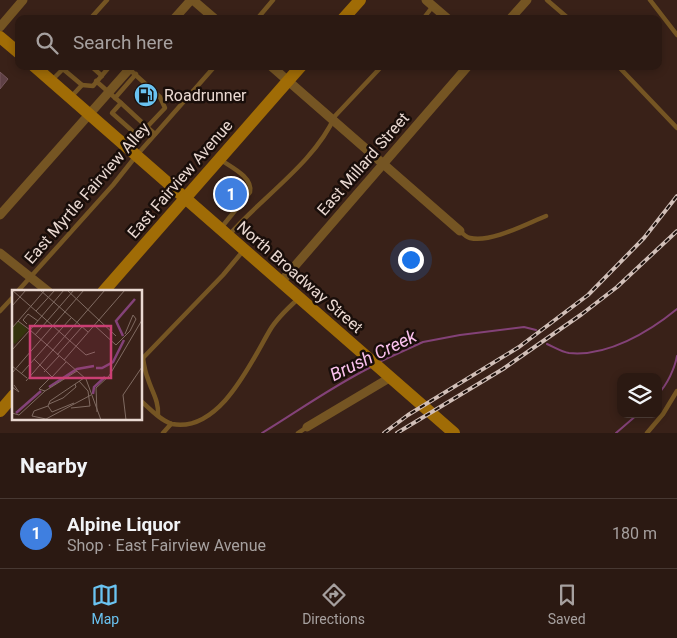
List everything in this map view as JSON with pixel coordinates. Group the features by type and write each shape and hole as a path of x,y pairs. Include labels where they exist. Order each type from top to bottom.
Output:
{"street":[{"path":"0,27 23,0"},
{"path":"178,15 192,0 210,15"},
{"path":"347,15 360,0"},
{"path":"513,15 526,0"},
{"path":"430,3 444,15"},
{"path":"0,36 15,49"},
{"path":"0,216 88,114 112,95 132,70"},
{"path":"276,70 460,232"},
{"name":"East Fairview Avenue","path":"105,290 298,70"},
{"name":"East Millard Street","path":"281,282 465,70"},
{"name":"North Broadway Street","path":"44,72 115,138 433,413 451,432"},
{"path":"0,253 46,290"},
{"path":"307,427 388,374"},
{"path":"0,411 12,397"}],"lane":[{"path":"94,15 107,0"},
{"path":"260,15 273,0"},
{"path":"547,0 564,15"},
{"path":"650,0 662,15"},
{"path":"425,15 430,3"},
{"path":"662,16 677,35"},
{"path":"65,70 82,85 92,86 107,70"},
{"path":"70,75 74,70"},
{"path":"92,70 102,76"},
{"path":"132,70 160,97 164,108 138,136 132,152"},
{"name":"East Myrtle Fairview Alley","path":"19,290 113,185 132,152 155,134 211,70"},
{"path":"224,232 242,221 298,167 332,126 333,120 378,70"},
{"path":"622,70 677,128"},
{"path":"77,80 81,76"},
{"path":"96,82 155,134"},
{"path":"70,98 82,85"},
{"path":"100,124 121,103"},
{"path":"112,113 138,136"},
{"path":"115,138 126,125"},
{"path":"219,159 246,178 251,188 224,232"},
{"path":"460,232 469,238 485,238 500,235 546,216"},
{"path":"158,415 156,399 147,378 142,359 223,275 244,250"},
{"path":"0,311 12,298"},
{"path":"142,402 172,424 193,425 201,423 215,413 244,378 271,328 299,298"},
{"path":"647,433 663,414 677,391"},
{"path":"163,433 172,424"},
{"path":"298,433 307,427"}],"building":[{"path":"0,72 8,79 0,89"}],"waterway":[{"name":"Brush Creek","path":"547,344 569,353 598,351 641,334 677,309"},
{"name":"Brush Creek","path":"379,362 423,342 524,327 536,330"},
{"path":"662,389 670,376 677,356"},
{"name":"Brush Creek","path":"262,433 329,390 371,367"},
{"path":"616,433 633,418"}],"railway":[{"path":"384,433 408,415 519,347 588,295 644,238 677,196"},
{"path":"397,433 503,369 582,314 617,287 677,231"}],"place":[{"name":"Roadrunner","path":"146,95"},
{"name":"Alpine Liquor","path":"231,194"}]}
